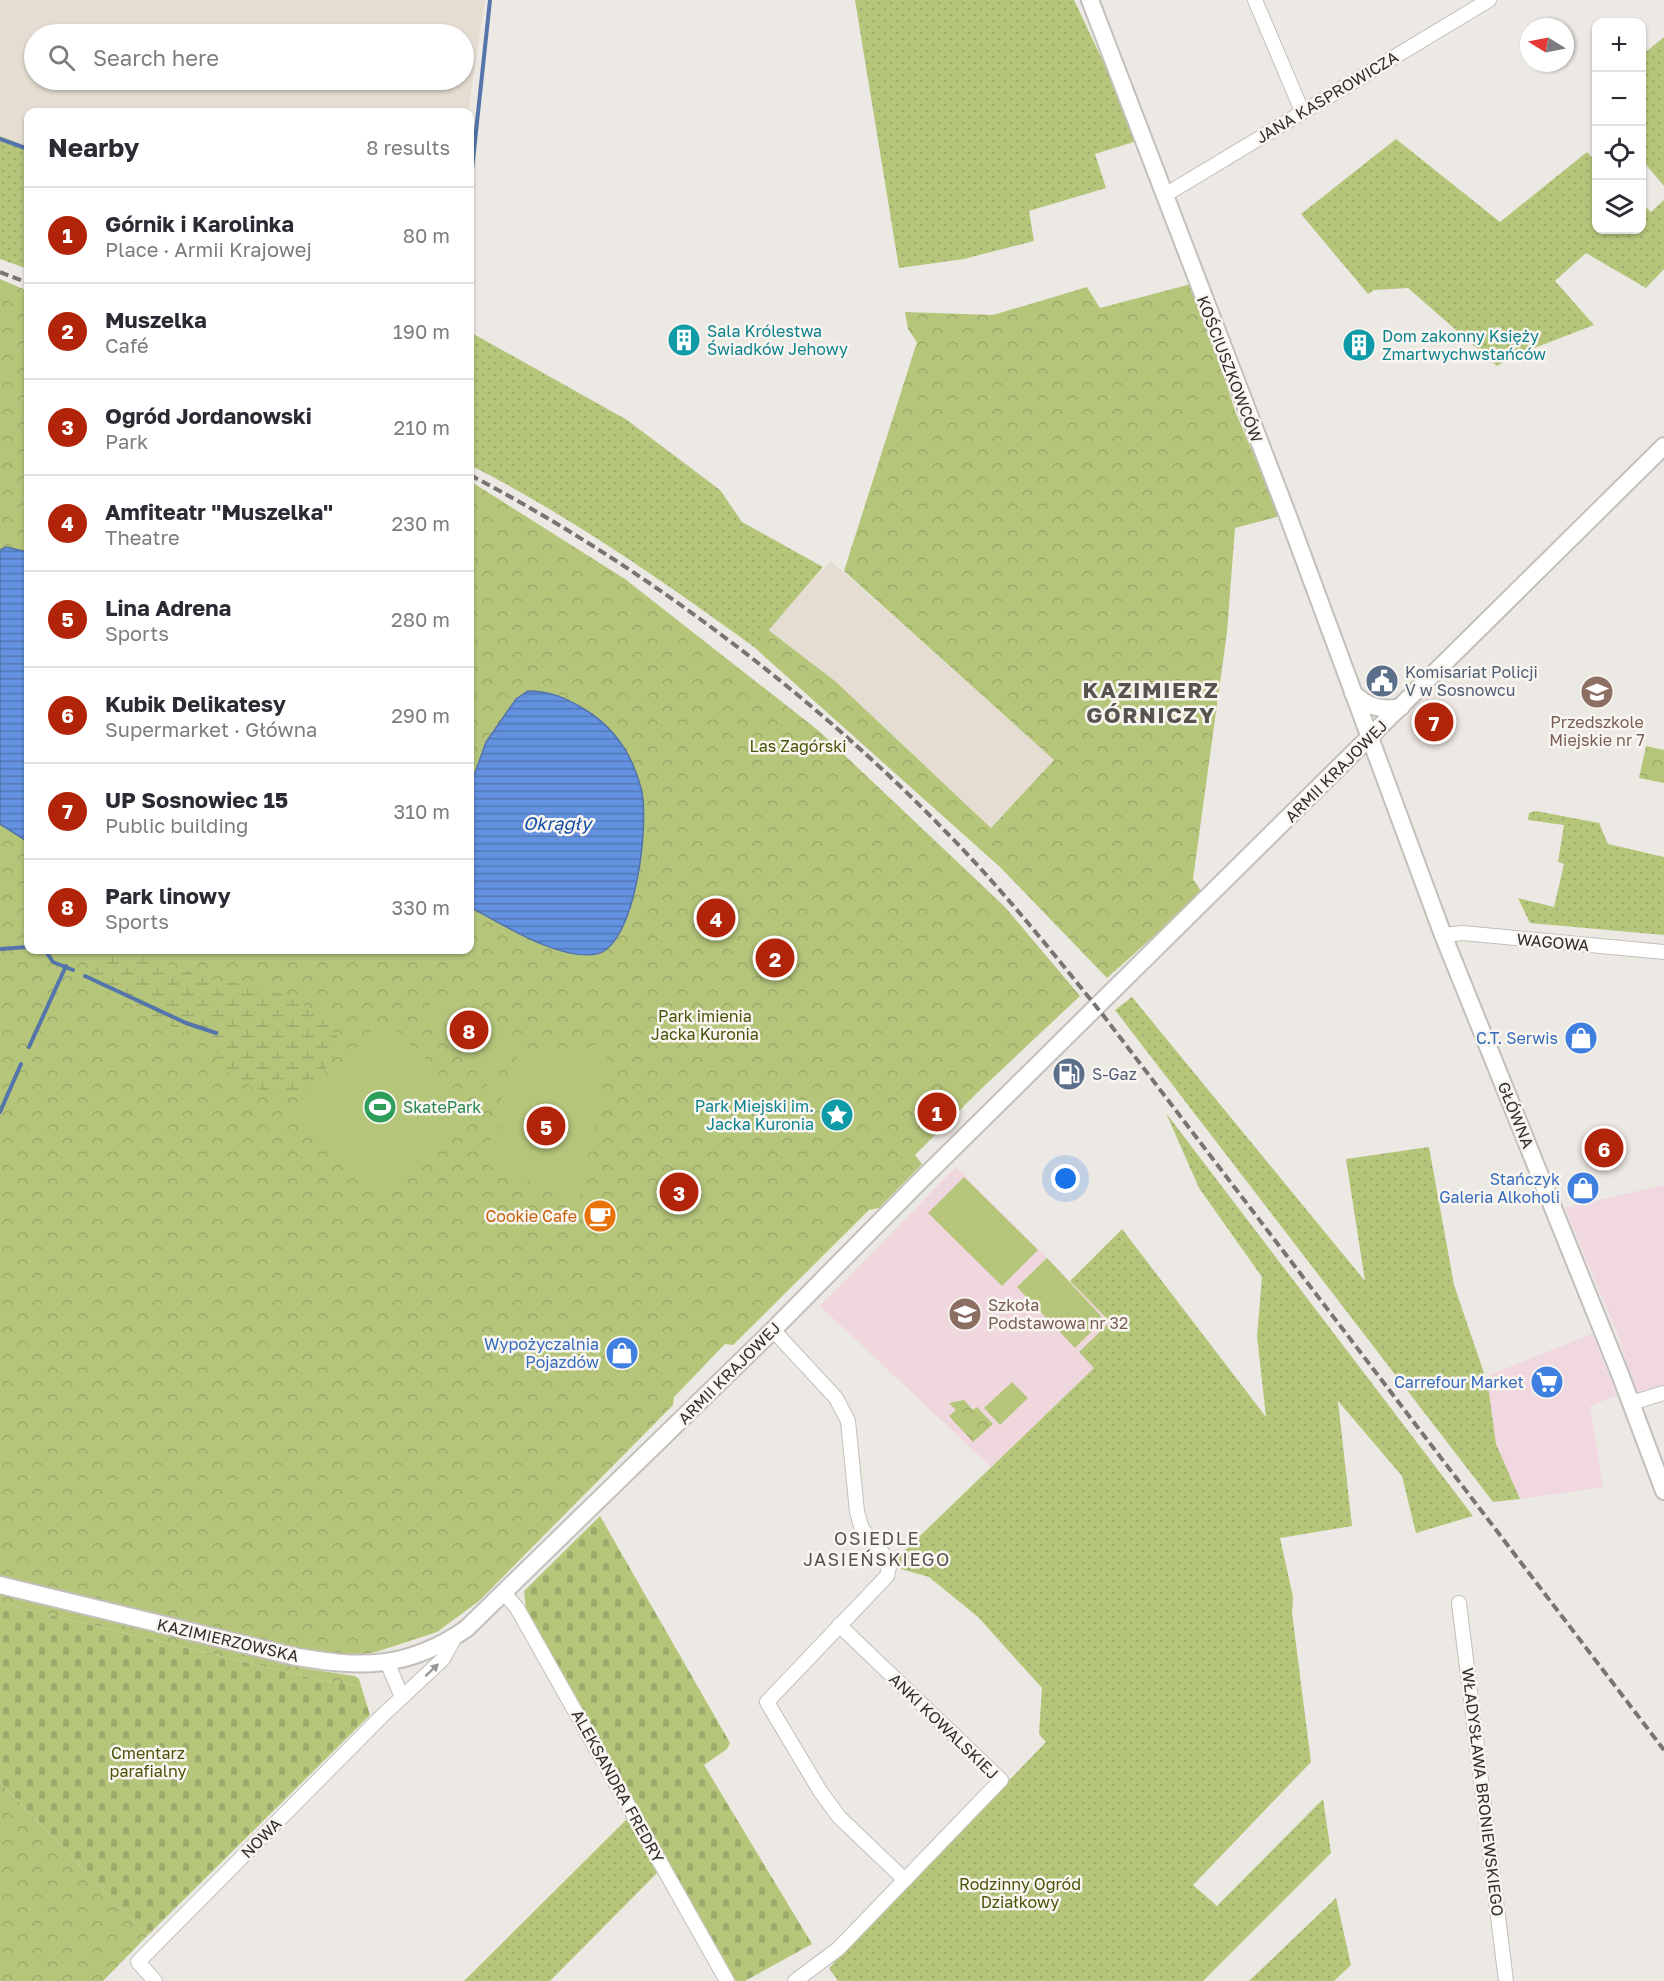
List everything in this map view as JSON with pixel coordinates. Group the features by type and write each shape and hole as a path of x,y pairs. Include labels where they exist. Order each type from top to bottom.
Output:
{"street":[{"name":"KOŚCIUSZKOWCÓW","path":"1090,0 1369,738"},
{"path":"1255,0 1302,111"},
{"name":"JANA KASPROWICZA","path":"1165,195 1489,0"},
{"name":"ARMII KRAJOWEJ","path":"454,1637 505,1594 1664,446"},
{"path":"1353,693 1361,701 1378,708 1401,707"},
{"name":"GŁÓWNA","path":"1369,738 1443,935 1631,1403 1664,1491"},
{"name":"WAGOWA","path":"1443,935 1463,933 1664,952"},
{"path":"773,1330 837,1398 843,1409 848,1421 862,1529 890,1562 891,1569 887,1576 767,1702 838,1817 905,1880"},
{"path":"1631,1403 1664,1394"},
{"name":"KAZIMIERZOWSKA","path":"0,1586 292,1656 340,1665 387,1662 417,1655 454,1637"},
{"name":"ALEKSANDRA FREDRY","path":"505,1594 523,1617 727,1981"},
{"name":"WŁADYSŁAWA BRONIEWSKIEGO","path":"1459,1603 1506,1981"},
{"name":"ANKI KOWALSKIEJ","path":"795,1981 838,1949 1002,1780 839,1625"},
{"name":"NOWA","path":"155,1981 138,1962 402,1697 443,1659 454,1637"},
{"path":"387,1662 402,1697"}],"shaded area":[{"path":"0,0 485,0 474,72 474,24 24,24 24,90 471,90 469,108 24,108 24,145 0,136"},
{"path":"831,561 1054,760 991,828 835,681 767,629"},
{"name":"Szkoła Podstawowa nr 32","path":"956,1167 1111,1322 1094,1368 991,1467 820,1306"},
{"path":"1664,1185 1664,1385 1635,1392 1619,1338 1565,1208"},
{"path":"1592,1334 1617,1395 1590,1406 1603,1487 1520,1499 1496,1444 1485,1377"}],"green space":[{"path":"855,0 1074,0 1140,140 1095,154 1106,188 1029,211 1034,241 964,259 899,268"},
{"path":"1664,37 1664,186 1646,165 1646,52"},
{"path":"0,136 24,145 24,268 0,259"},
{"path":"1396,139 1500,222 1587,152 1592,157 1592,234 1646,234 1646,208 1651,212 1664,200 1664,269 1646,288 1586,253 1555,281 1594,325 1516,355 1497,366 1408,288 1374,290 1368,294 1301,214"},
{"path":"0,279 24,289 24,954 474,954 474,484 625,579 819,731 1005,907 1080,996 915,1155 922,1164 879,1208 869,1210 733,1345 725,1344 674,1397 673,1405 479,1601 437,1632 376,1652 340,1658 0,1576"},
{"path":"1195,283 1235,411 1280,516 1235,528 1227,632 1193,879 1202,893 1107,978 1001,868 754,647 767,629 835,681 991,828 1054,760 844,571 917,342 908,329 905,312 993,315 1087,287 1100,308"},
{"path":"474,334 627,420 720,490 742,522 823,567 754,647 615,550 474,467"},
{"path":"1646,746 1664,750 1664,783 1639,778"},
{"path":"1536,811 1599,823 1608,844 1664,857 1664,935 1530,923 1518,898 1554,907 1564,864 1558,862 1564,825 1528,820 1529,813"},
{"path":"98,954 118,954 138,955 213,980 262,985 325,1015 341,1044 315,1086 283,1096 252,1087 225,1070 213,1043 180,1031 86,980"},
{"path":"434,992 483,1009 509,1046 492,1091 427,1013"},
{"path":"1132,997 1365,1281 1346,1159 1429,1147 1454,1285 1488,1385 1496,1444 1520,1499 1493,1502 1115,1010"},
{"name":"SkatePark","path":"383,1018 432,1065 464,1124 383,1189 293,1119"},
{"path":"611,1037 578,1207 515,1174 485,1147 497,1132 501,1121 498,1108 517,1057 558,1049 590,1048"},
{"name":"Rodzinny Ogród Działkowy","path":"1166,1113 1473,1516 1416,1533 1402,1476 1338,1401 1352,1526 1280,1538 1293,1597 1292,1613 1311,1762 1193,1885 1217,1906 1323,1799 1331,1853 1203,1981 838,1981 829,1968 1046,1742 1039,1734 1042,1688 978,1617 929,1577 901,1569 898,1557 1094,1368 1079,1352 1110,1322 1070,1281 1122,1229 1266,1417 1257,1336 1262,1277 1199,1188"},
{"path":"964,1177 1038,1250 1002,1286 928,1213"},
{"path":"1047,1258 1104,1319 1075,1348 1017,1287"},
{"path":"1012,1382 1028,1398 1000,1425 984,1408"},
{"path":"964,1400 973,1410 977,1407 993,1424 973,1442 949,1416 956,1410 949,1403"},
{"path":"600,1516 730,1743 727,1749 704,1765 812,1944 745,1981 736,1981 526,1608 524,1591"},
{"path":"0,1594 302,1668 355,1676 359,1679 361,1686 319,1680 0,1603"},
{"name":"Cmentarz parafialny","path":"0,1603 319,1680 361,1686 370,1715 147,1936 0,1782"},
{"path":"0,1782 147,1936 103,1981 0,1981"},
{"path":"627,1819 657,1873 550,1981 464,1981"},
{"path":"1336,1898 1351,1965 1334,1981 1249,1981"}],"water":[{"path":"6,547 24,551 24,839 0,824 0,550"},
{"name":"Okrągły","path":"528,691 544,692 564,698 595,716 613,733 627,753 641,788 643,827 641,853 630,907 621,930 610,946 596,954 581,955 548,947 474,909 474,776 486,742 516,699"}],"waterway":[{"path":"474,150 490,0"},
{"path":"0,139 24,148"},
{"path":"0,949 24,947"},
{"path":"48,954 53,962 73,970"},
{"path":"29,1047 66,966"},
{"path":"85,976 186,1023 216,1033"},
{"path":"0,1112 21,1064"}],"railway":[{"path":"0,272 24,281"},
{"path":"474,477 534,510 597,549 722,635 840,731 968,855 1027,922 1103,1015 1664,1750"}],"place":[{"name":"Sala Królestwa Świadków Jehowy","path":"684,340"},
{"name":"Dom zakonny Księży Zmartwychwstańców","path":"1359,345"},
{"name":"Komisariat Policji V w Sosnowcu","path":"1382,681"},
{"name":"Przedszkole Miejskie nr 7","path":"1597,692"},
{"name":"UP Sosnowiec 15","path":"1434,722"},
{"name":"Amfiteatr \"Muszelka\"","path":"716,918"},
{"name":"Muszelka","path":"775,958"},
{"name":"Park linowy","path":"469,1030"},
{"name":"C.T. Serwis","path":"1581,1038"},
{"name":"S-Gaz","path":"1069,1074"},
{"name":"SkatePark","path":"380,1107"},
{"name":"Górnik i Karolinka","path":"937,1112"},
{"name":"Park Miejski im. Jacka Kuronia","path":"837,1115"},
{"name":"Lina Adrena","path":"546,1126"},
{"name":"Kubik Delikatesy","path":"1604,1148"},
{"name":"Stańczyk Galeria Alkoholi","path":"1583,1188"},
{"name":"Ogród Jordanowski","path":"679,1192"},
{"name":"Cookie Cafe","path":"600,1216"},
{"name":"Szkoła Podstawowa nr 32","path":"965,1314"},
{"name":"Wypożyczalnia Pojazdów","path":"622,1353"},
{"name":"Carrefour Market","path":"1547,1382"}],"district":[{"name":"KAZIMIERZ GÓRNICZY","path":"1151,702"},
{"name":"OSIEDLE JASIEŃSKIEGO","path":"877,1548"}],"park label":[{"name":"Las Zagórski","path":"798,746"},
{"name":"Park imienia Jacka Kuronia","path":"705,1025"}]}
